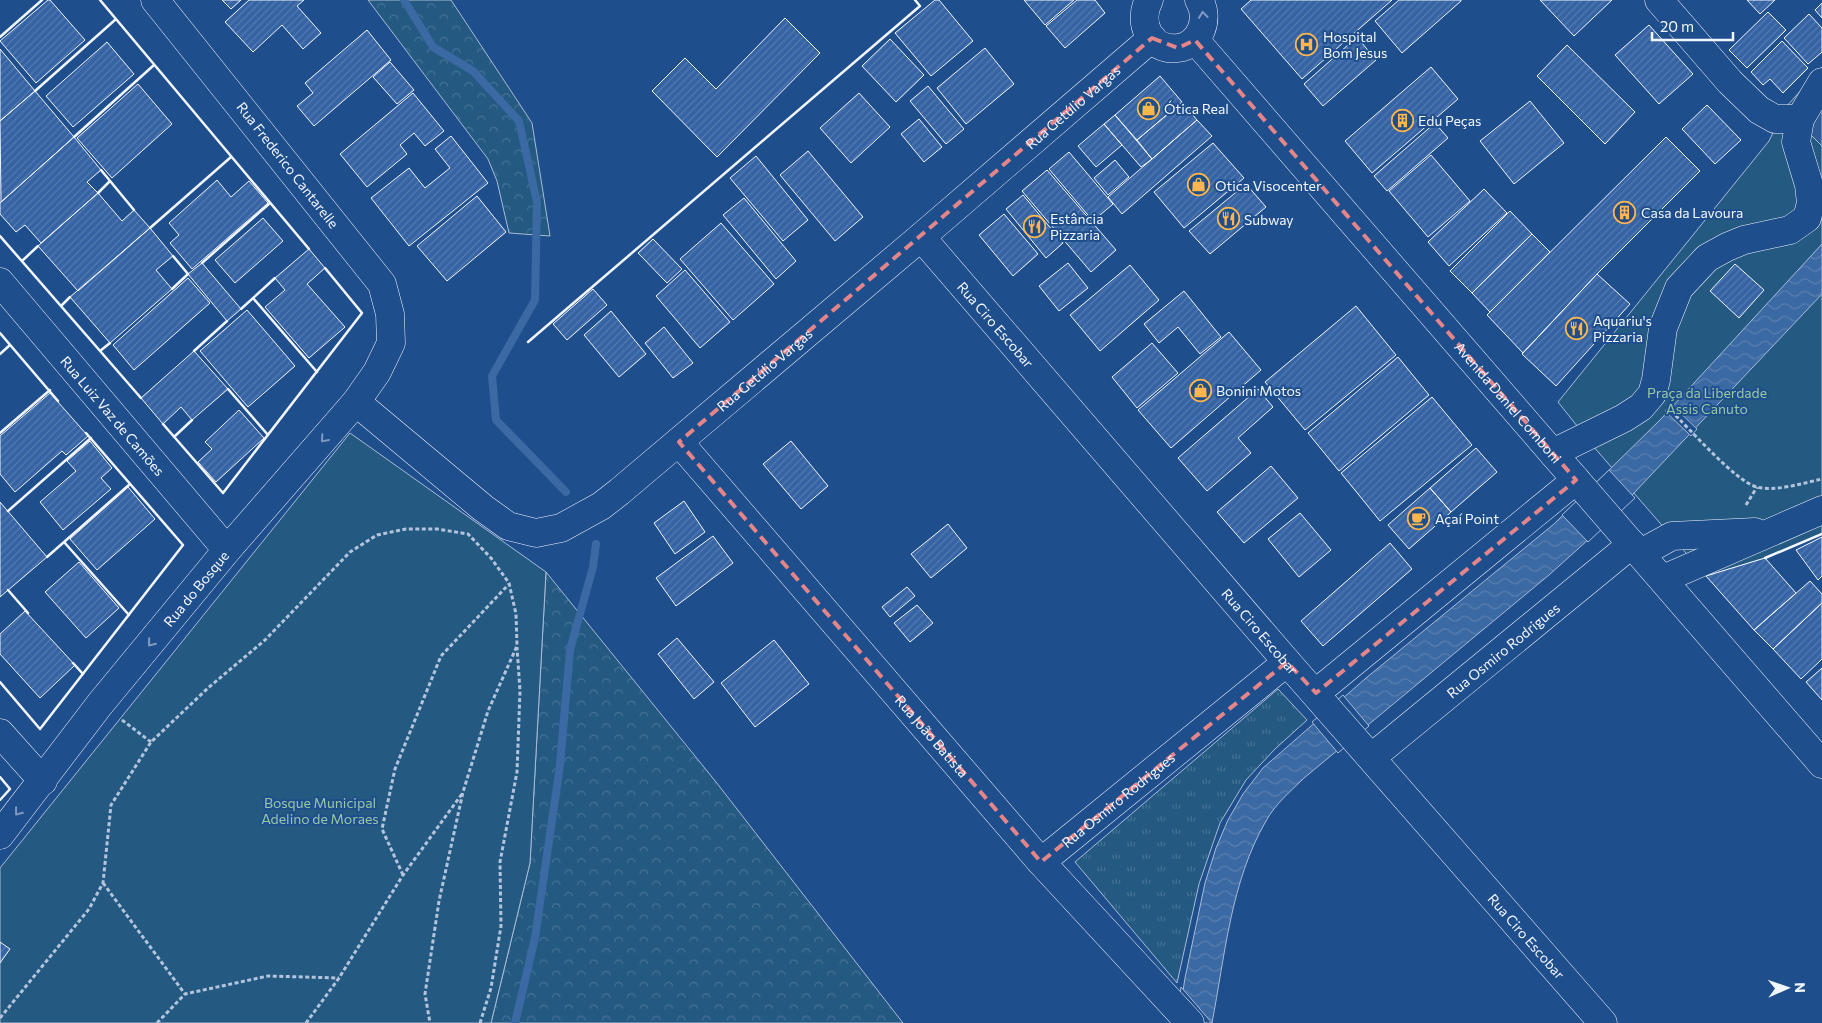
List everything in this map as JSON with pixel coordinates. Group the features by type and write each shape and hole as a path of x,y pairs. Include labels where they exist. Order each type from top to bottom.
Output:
{"street":[{"name":"Rua Frederico Cantarelle","path":"155,0 382,284 390,314 391,343"},
{"path":"1149,0 1143,15 1144,24 1152,38 1168,48 1178,48 1195,40 1201,32 1204,24 1204,14 1199,0"},
{"path":"1659,0 1730,82 1759,110 1775,119 1800,119"},
{"name":"Rua Getúlio Vargas","path":"356,402 483,508 508,526 536,533 560,528 601,506 679,442 1152,38"},
{"name":"Avenida Daniel Comboni","path":"1195,40 1581,486 1664,579 1822,764"},
{"path":"1553,453 1624,418 1641,407 1652,394 1656,380 1663,328 1679,288 1706,258 1744,240 1790,230 1807,218 1811,203 1809,185 1796,142 1800,119 1822,82"},
{"name":"Rua Ciro Escobar","path":"921,237 1603,1023"},
{"name":"Rua Luiz Vaz de Camões","path":"0,282 227,550"},
{"name":"Rua do Bosque","path":"0,835 100,704 227,550 356,402 377,372 391,343"},
{"name":"Rua João Batista","path":"679,442 1041,862 1183,1016"},
{"path":"1322,700 1581,486"},
{"path":"1664,579 1822,510"},
{"name":"Rua Osmiro Rodrigues","path":"1365,749 1636,548 1672,536 1772,531"},
{"name":"Rua Osmiro Rodrigues","path":"1041,862 1288,662"},
{"path":"0,733 42,781"}],"path":[{"path":"1669,409 1739,477 1757,487 1782,488 1822,479"},
{"path":"0,1018 89,909 104,883 112,805 152,742 208,688 265,640 350,552 377,536 406,529 437,529 468,534 491,558 509,583 516,614 520,691 517,772 500,862 501,926 491,988 480,1023"},
{"path":"403,875 382,829 394,769 441,656 509,583"},
{"path":"430,1023 425,994 439,901 464,792 488,711 517,646"},
{"path":"100,704 152,742"},
{"path":"306,1023 339,978 403,875 464,792"},
{"path":"104,883 185,994"},
{"path":"157,1023 185,994 268,976 339,978"}],"highlighted area":[{"path":"1152,38 1178,48 1195,40 1576,480 1316,693 1287,662 1041,862 679,442"}],"green space":[{"path":"368,0 451,0 532,123 550,236 509,233 497,181 488,159"},
{"name":"Praça da Liberdade Assis Canuto","path":"1822,67 1822,534 1765,558 1706,576 1593,446 1558,402 1769,141 1785,108"},
{"name":"Bosque Municipal Adelino de Moraes","path":"350,433 546,572 530,863 491,1023 0,1023 0,868"},
{"path":"546,572 716,782 903,1023 491,1023 530,863"},
{"path":"1278,689 1307,720 1275,749 1246,780 1220,823 1199,884 1177,983 1075,862"}],"shaded area":[{"path":"1822,107 1822,146 1802,126"}],"water":[{"path":"1822,244 1822,294 1599,530 1549,575 1304,778 1274,809 1254,844 1237,893 1212,1023 1178,1023 1185,978 1205,883 1216,848 1228,820 1243,794 1263,768 1366,678 1554,524 1660,420"}],"pier":[{"path":"1671,404 1697,429 1691,436 1665,411"},
{"path":"1609,470 1635,498 1588,542 1562,515"},
{"path":"1343,695 1369,726 1338,753 1312,722"},
{"path":"1181,987 1212,1023 1175,1023"}],"building":[{"path":"48,0 85,40 36,83 0,41"},
{"path":"222,0 241,0 231,9"},
{"path":"249,0 304,0 297,6 321,33 303,49 282,25 253,52 225,22"},
{"path":"935,0 939,0 973,41 931,76 895,33"},
{"path":"1024,0 1074,0 1045,25"},
{"path":"1077,0 1095,0 1105,13 1065,48 1046,26"},
{"name":"Hospital Bom Jesus","path":"1251,0 1392,0 1302,79 1241,9"},
{"path":"1399,0 1461,1 1402,53 1375,21"},
{"path":"1540,0 1612,0 1574,36"},
{"path":"1747,0 1775,0 1760,14"},
{"path":"1822,3 1822,18 1815,10"},
{"path":"1768,12 1786,30 1747,68 1729,50"},
{"path":"1809,14 1822,28 1822,52 1808,64 1784,38"},
{"path":"785,18 820,53 717,157 652,91 685,58 716,89"},
{"path":"1649,25 1693,74 1659,104 1615,55"},
{"path":"367,30 391,60 314,126 297,106 313,93 305,83"},
{"path":"1357,37 1376,60 1323,106 1304,84"},
{"path":"890,39 924,75 896,102 862,66"},
{"path":"1782,41 1808,68 1783,93 1770,79 1763,85 1751,72"},
{"path":"107,42 134,74 73,127 46,96"},
{"path":"1567,45 1635,112 1605,144 1537,76"},
{"path":"985,48 1014,84 966,124 937,88"},
{"path":"0,49 35,91 0,121"},
{"path":"390,62 414,90 397,104 373,77"},
{"name":"Edu Peças","path":"1431,67 1458,99 1372,173 1345,141"},
{"name":"Ótica Real","path":"1160,76 1182,102 1137,140 1115,115"},
{"path":"138,84 172,124 112,178 77,138"},
{"path":"928,86 964,129 946,144 910,101"},
{"path":"35,91 74,137 1,202 0,121"},
{"path":"413,93 444,131 425,146 414,133 400,145 407,154 367,187 340,154"},
{"path":"859,93 890,127 851,163 820,128"},
{"path":"1530,101 1564,143 1514,184 1480,141"},
{"path":"1182,102 1197,120 1152,159 1137,140"},
{"path":"1707,105 1741,140 1715,164 1682,129"},
{"path":"1115,115 1152,159 1141,167 1104,124"},
{"path":"919,119 942,147 924,162 901,134"},
{"path":"1197,120 1212,136 1122,214 1108,197"},
{"path":"1435,123 1448,138 1387,191 1374,176"},
{"path":"1104,124 1122,145 1096,167 1078,146"},
{"path":"451,136 488,183 409,246 371,198 409,168 425,188 450,168 435,149"},
{"path":"74,137 101,170 87,182 98,193 41,243 25,225 16,232 0,214 0,203"},
{"name":"Casa da Lavoura","path":"1666,137 1700,171 1597,274 1523,353 1487,315"},
{"name":"Otica Visocenter","path":"1213,143 1244,178 1184,228 1154,192"},
{"path":"808,151 863,217 835,241 780,175"},
{"path":"1069,152 1113,204 1093,221 1049,169"},
{"path":"1431,155 1470,201 1428,237 1389,191"},
{"path":"756,156 808,220 783,241 730,178"},
{"path":"1115,160 1129,177 1108,195 1094,178"},
{"path":"1047,170 1116,250 1091,272 1022,191"},
{"path":"217,180 231,197 249,181 268,203 192,269 170,243 179,235 169,223"},
{"name":"Subway","path":"1246,184 1266,207 1210,254 1189,231"},
{"path":"1484,189 1507,213 1449,266 1428,242"},
{"path":"98,193 122,221 134,210 150,228 78,291 38,246"},
{"name":"Estância Pizzaria","path":"1023,195 1063,243 1046,258 1006,209"},
{"path":"477,196 506,232 447,281 417,246"},
{"path":"744,198 796,261 776,279 723,215"},
{"path":"1510,211 1532,234 1472,293 1450,271"},
{"path":"1004,214 1038,254 1013,276 979,235"},
{"path":"263,218 283,241 235,283 215,260"},
{"path":"721,223 774,284 733,320 680,259"},
{"path":"150,228 173,256 156,270 172,289 110,343 70,297"},
{"path":"1532,234 1550,252 1490,312 1472,293"},
{"path":"653,239 682,269 667,283 638,253"},
{"path":"309,249 325,268 307,284 345,327 309,358 265,307 285,290 275,278"},
{"path":"202,263 241,309 227,321 188,274"},
{"path":"1068,263 1088,288 1059,311 1039,286"},
{"path":"1735,264 1764,290 1739,318 1710,291"},
{"path":"1130,265 1159,300 1100,351 1070,315"},
{"path":"685,270 730,322 700,348 656,296"},
{"name":"Aquariu's Pizzaria","path":"1597,274 1630,304 1556,386 1522,354"},
{"path":"188,278 210,303 134,370 113,345"},
{"path":"593,289 607,305 567,340 553,324"},
{"path":"1184,291 1221,337 1200,354 1178,327 1159,343 1144,324"},
{"path":"1356,306 1396,355 1305,430 1265,382"},
{"path":"247,310 295,366 248,407 200,351"},
{"path":"611,311 646,354 619,377 584,335"},
{"path":"664,327 693,363 673,378 645,343"},
{"name":"Bonini Motos","path":"1229,332 1261,370 1171,448 1138,410"},
{"path":"1152,343 1178,373 1137,408 1112,377"},
{"path":"194,351 228,389 192,420 181,407 163,424 141,398"},
{"path":"1398,357 1429,395 1339,471 1308,433"},
{"path":"1258,389 1273,407 1238,438 1251,453 1207,491 1178,458"},
{"path":"50,393 88,436 66,455 62,451 15,492 0,474 0,436"},
{"path":"1432,397 1472,445 1380,521 1341,473"},
{"path":"239,410 264,438 216,482 198,462 212,449 205,442"},
{"path":"90,441 112,468 101,478 111,489 63,530 40,502 76,471 67,461"},
{"path":"791,441 828,486 801,509 763,464"},
{"path":"1476,448 1497,472 1451,512 1430,488"},
{"path":"1271,466 1298,498 1244,543 1217,512"},
{"path":"128,487 155,519 97,570 70,539"},
{"name":"Açaí Point","path":"1430,488 1451,512 1409,549 1388,525"},
{"path":"684,501 705,532 675,554 654,523"},
{"path":"0,502 47,557 0,597"},
{"path":"1300,513 1331,550 1299,577 1268,539"},
{"path":"948,524 967,548 931,578 911,554"},
{"path":"713,536 733,563 676,606 656,578"},
{"path":"1822,537 1822,576 1818,580 1796,550"},
{"path":"1390,543 1412,569 1323,646 1301,621"},
{"path":"1765,558 1796,593 1754,630 1706,576"},
{"path":"79,562 119,608 86,638 45,592"},
{"path":"1810,581 1822,594 1822,603 1773,649 1754,630"},
{"path":"907,587 915,596 890,617 882,607"},
{"path":"1822,603 1822,659 1801,679 1773,649"},
{"path":"917,605 933,623 910,642 894,623"},
{"path":"25,611 75,665 40,698 0,654 0,634"},
{"path":"677,638 714,682 694,699 658,654"},
{"path":"774,640 809,684 755,727 721,683"},
{"path":"1822,668 1822,700 1806,682"},
{"path":"0,942 10,949 0,963"}],"waterway":[{"path":"404,0 433,47 473,71 519,121 537,202 535,300 492,376 496,420 566,492"},
{"path":"515,1023 535,938 560,765 570,650 593,567 596,544"}],"wall":[{"path":"0,37 42,0"},
{"path":"100,0 309,249"},
{"path":"528,342 920,6 915,0"},
{"path":"35,91 116,19"},
{"path":"74,137 154,65"},
{"path":"150,228 231,157"},
{"path":"101,170 134,210"},
{"path":"98,193 110,181"},
{"path":"202,263 270,203"},
{"path":"0,236 141,398"},
{"path":"22,261 38,246"},
{"path":"172,289 188,274 173,256"},
{"path":"163,424 223,493 362,313 325,268"},
{"path":"241,309 275,278"},
{"path":"61,306 70,297"},
{"path":"253,298 317,372"},
{"path":"194,351 227,321"},
{"path":"0,333 58,401"},
{"path":"100,351 110,343"},
{"path":"0,354 10,345"},
{"path":"228,389 268,435"},
{"path":"0,433 50,390"},
{"path":"174,437 192,420"},
{"path":"0,682 40,729 183,545 86,433"},
{"path":"8,511 91,438"},
{"path":"47,557 130,484"},
{"path":"1765,558 1822,534"},
{"path":"64,542 129,615"},
{"path":"8,590 28,613"},
{"path":"73,663 83,674"},
{"path":"0,777 10,789 0,800"}],"place":[{"name":"Hospital Bom Jesus","path":"1307,44"},
{"name":"Ótica Real","path":"1148,108"},
{"name":"Edu Peças","path":"1402,120"},
{"name":"Otica Visocenter","path":"1199,185"},
{"name":"Casa da Lavoura","path":"1625,212"},
{"name":"Subway","path":"1228,219"},
{"name":"Estância Pizzaria","path":"1034,226"},
{"name":"Aquariu's Pizzaria","path":"1577,328"},
{"name":"Bonini Motos","path":"1200,390"},
{"name":"Açaí Point","path":"1419,518"}]}
